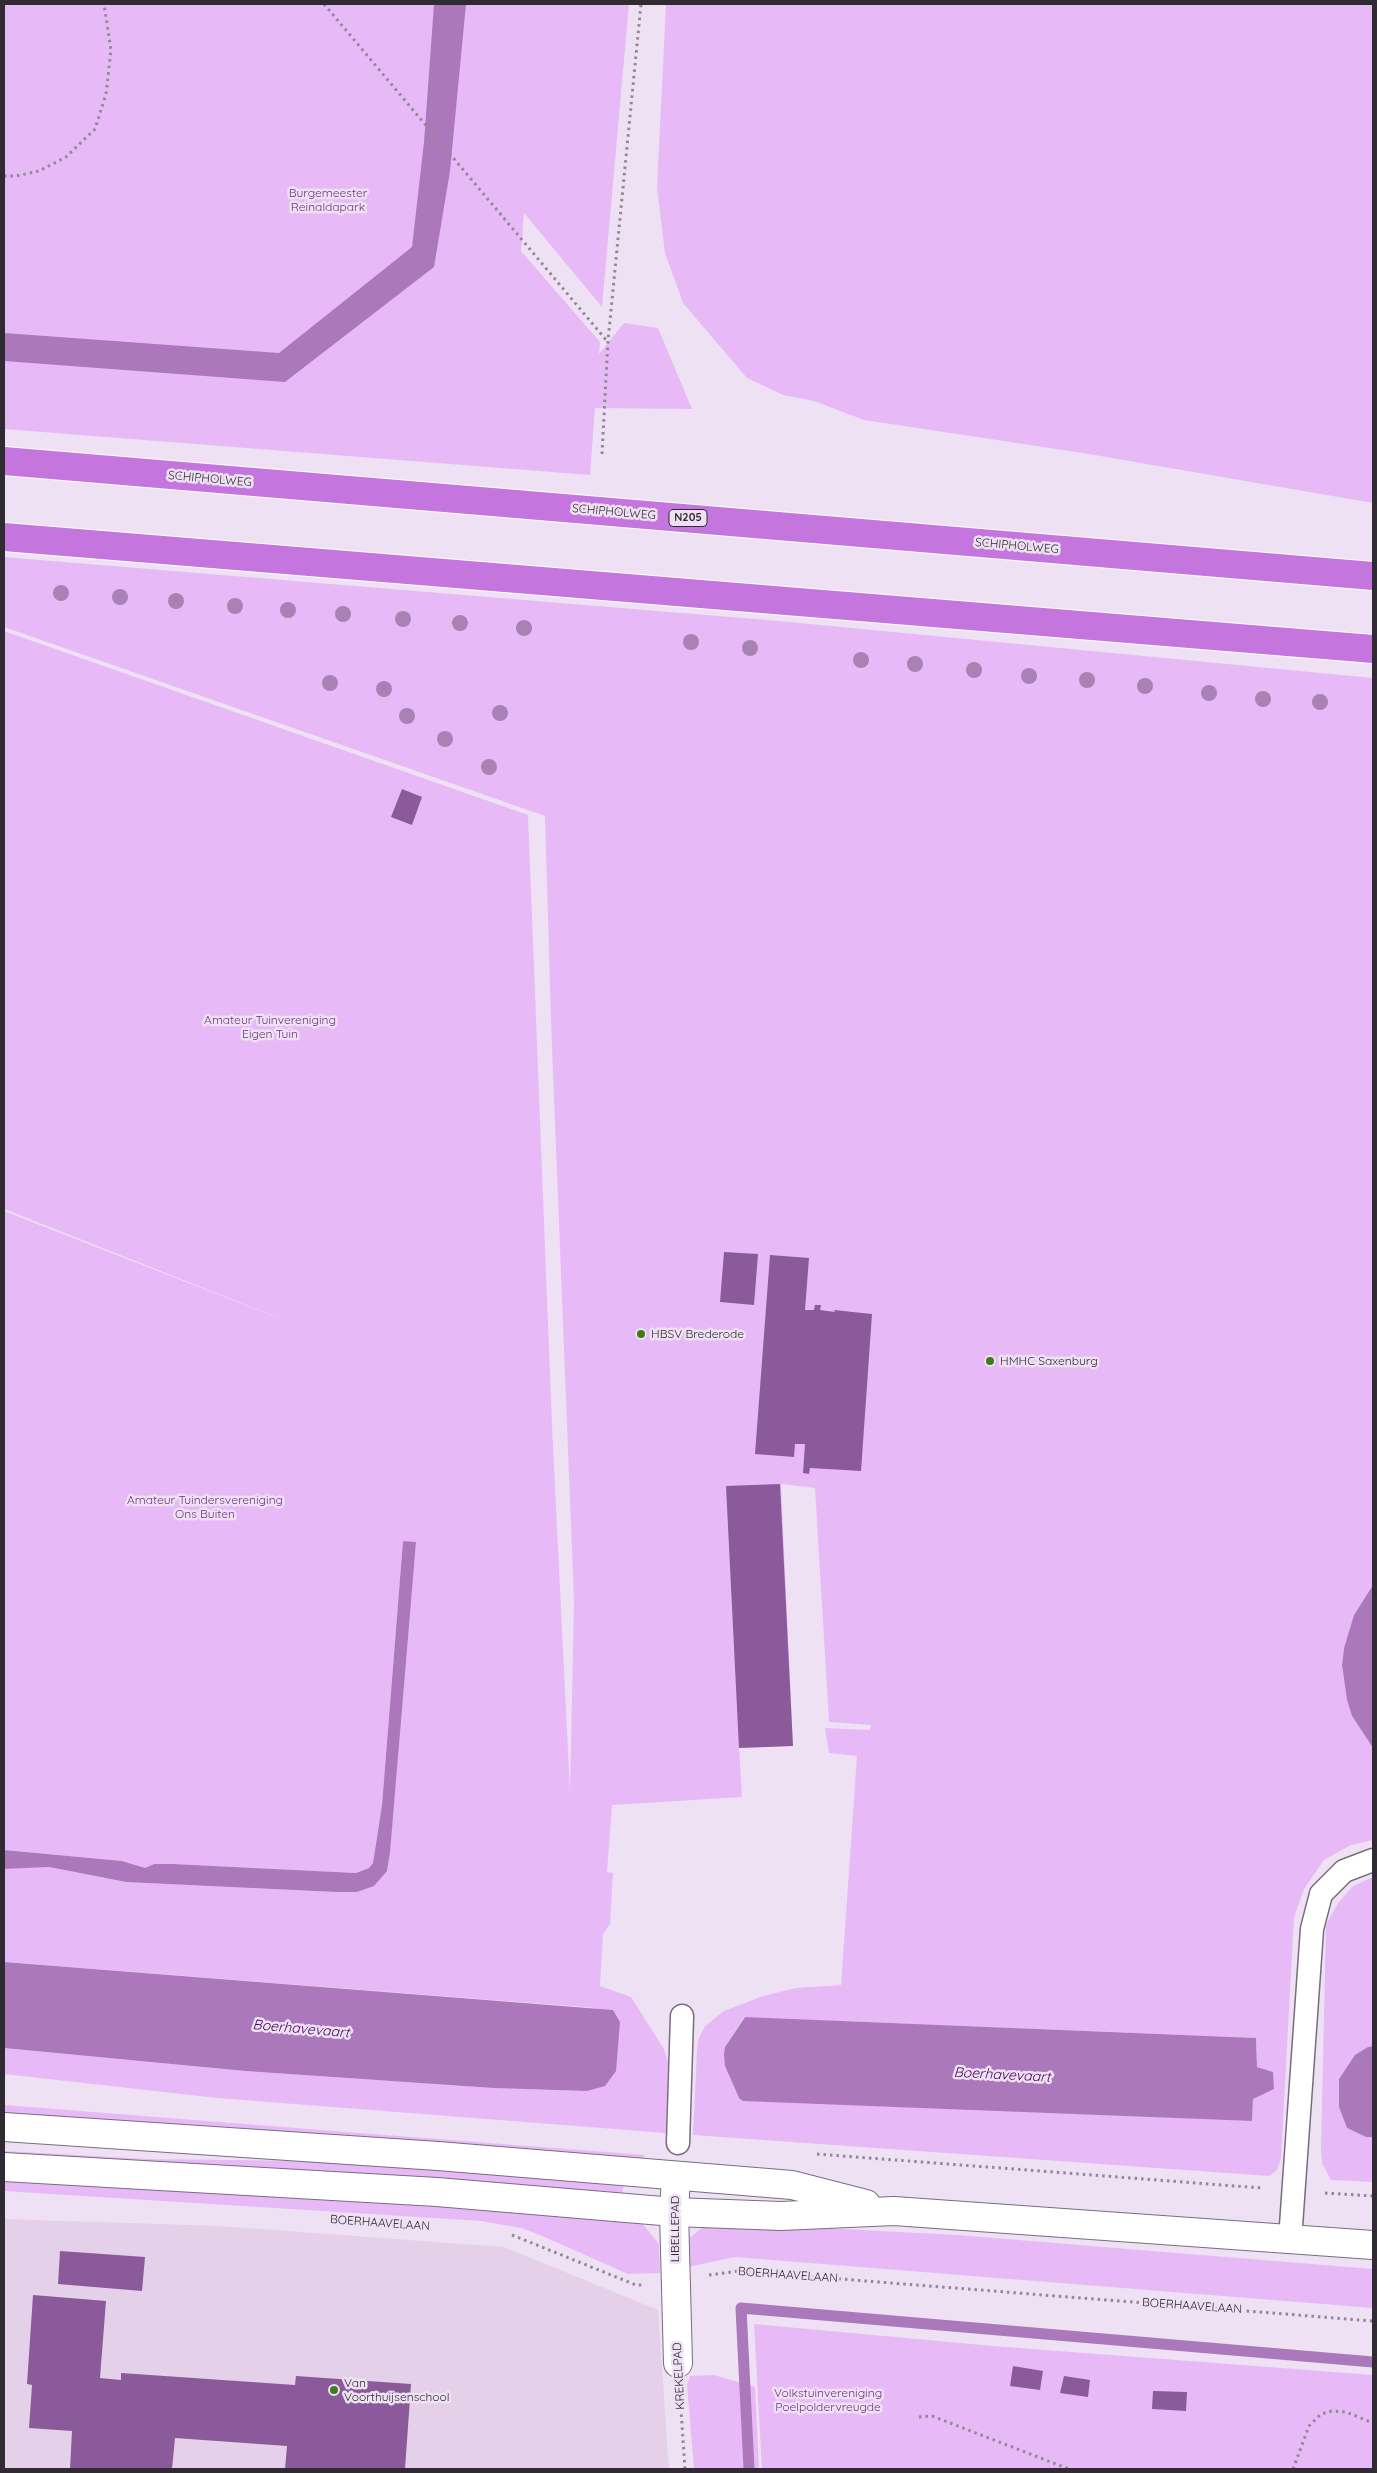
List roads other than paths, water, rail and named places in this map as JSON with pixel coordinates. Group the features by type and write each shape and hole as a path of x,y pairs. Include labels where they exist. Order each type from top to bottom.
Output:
{"highway":[{"name":"SCHIPHOLWEG","path":"4,461 1373,576"},
{"path":"4,536 1373,649"}],"main road":[{"path":"4,2128 438,2156 792,2186 894,2211"},
{"path":"4,2167 437,2192 674,2212 781,2216 894,2211 1373,2245"},
{"name":"LIBELLEPAD","path":"675,2282 674,2212 676,2176"},
{"name":"KREKELPAD","path":"675,2282 678,2363"}],"lane":[{"path":"1290,2240 1295,2191 1312,1929 1321,1894 1344,1871 1373,1860"},
{"path":"678,2143 682,2016"}],"water":[{"path":"434,4 466,4 450,171 434,267 285,382 4,361 4,333 279,353 412,247 424,142"},
{"path":"403,1541 416,1542 390,1852 387,1871 374,1886 357,1892 336,1892 126,1882 49,1867 4,1869 4,1850 122,1861 145,1868 154,1864 173,1864 356,1873 369,1868 373,1863 382,1805"},
{"path":"1373,1585 1373,1748 1352,1716 1347,1700 1342,1665 1344,1648 1354,1615"},
{"name":"Boerhavevaart","path":"4,1962 613,2010 620,2022 616,2071 605,2086 587,2091 493,2088 245,2071 4,2048"},
{"name":"Boerhavevaart","path":"745,2017 1256,2038 1257,2067 1273,2072 1274,2089 1253,2099 1252,2121 743,2101 739,2098 725,2066 724,2054 725,2047"},
{"path":"1373,2046 1373,2137 1366,2137 1347,2128 1339,2107 1339,2079 1355,2055"}],"waterway":[{"path":"749,2469 741,2308 1373,2362"}],"place":[{"name":"HBSV Brederode","path":"641,1334"},
{"name":"HMHC Saxenburg","path":"990,1361"},
{"name":"Van Voorthuijsenschool","path":"334,2390"}],"park label":[{"name":"Burgemeester Reinaldapark","path":"328,200"},
{"name":"Amateur Tuinvereniging Eigen Tuin","path":"270,1027"},
{"name":"Amateur Tuindersvereniging Ons Buiten","path":"205,1507"},
{"name":"Volkstuinvereniging Poelpoldervreugde","path":"828,2400"}]}
